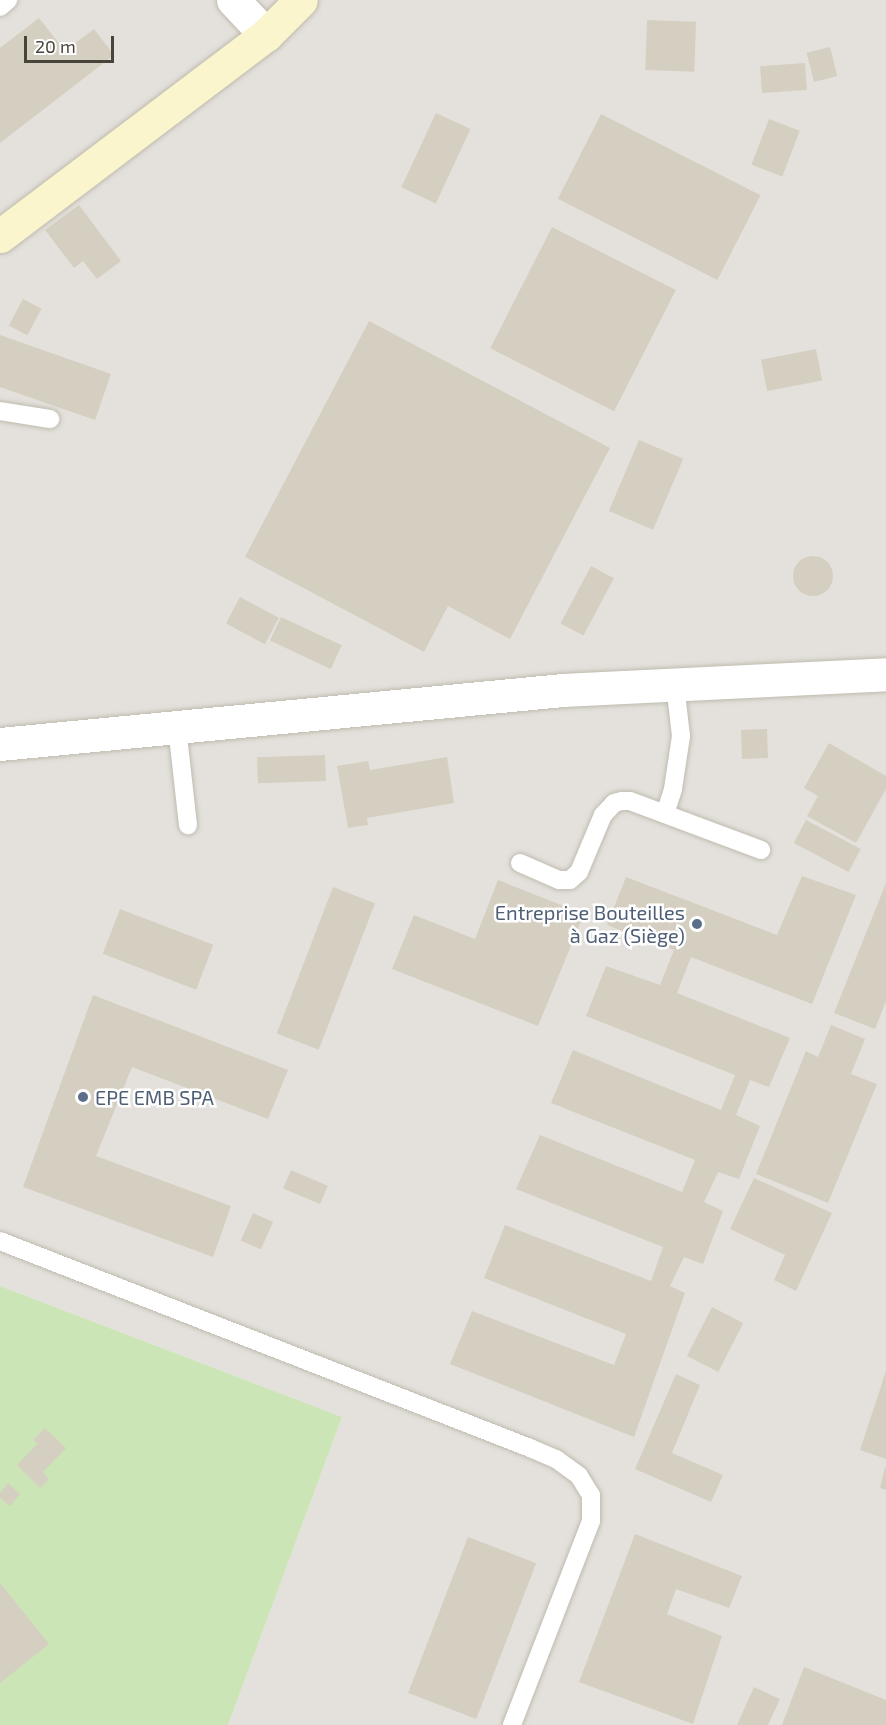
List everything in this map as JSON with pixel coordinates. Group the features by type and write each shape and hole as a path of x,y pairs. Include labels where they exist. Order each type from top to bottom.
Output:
{"main road":[{"path":"0,236 266,35 301,0"}],"street":[{"path":"233,0 266,35"},
{"path":"0,744 563,690 886,674"}],"lane":[{"path":"0,7 8,0"},
{"path":"0,411 50,419"},
{"path":"665,814 674,789 681,736 675,684"},
{"path":"177,727 188,825"},
{"path":"520,863 558,880 570,880 579,872 603,815 614,803 630,801 761,850"},
{"path":"0,1241 530,1448 556,1459 579,1476 591,1495 591,1521 512,1725"}],"shaded area":[{"path":"0,0 886,0 886,1725 228,1725 342,1417 0,1286"}],"green space":[{"path":"0,1286 342,1417 228,1725 0,1725"}],"building":[{"path":"39,18 65,51 94,29 114,55 0,143 0,48"},
{"path":"647,20 696,22 694,72 645,70"},
{"path":"830,47 837,76 814,82 807,53"},
{"path":"805,63 807,90 762,93 760,66"},
{"path":"436,113 470,129 436,203 401,187"},
{"path":"601,114 760,195 717,280 558,199"},
{"path":"769,119 800,131 782,177 751,165"},
{"path":"79,205 121,261 97,279 83,261 74,268 45,230"},
{"path":"552,227 676,290 614,411 490,348"},
{"path":"23,299 42,309 27,335 9,325"},
{"path":"369,321 610,448 510,639 448,606 424,652 245,557"},
{"path":"0,335 111,374 95,420 0,387"},
{"path":"816,349 822,380 767,391 761,360"},
{"path":"639,440 683,459 653,530 609,511"},
{"path":"813,556 821,557 827,562 832,568 832,584 827,590 821,595 813,596 805,595 799,590 794,584 793,576 794,568 799,562 805,557"},
{"path":"591,566 614,578 583,636 560,623"},
{"path":"240,597 279,618 265,644 226,623"},
{"path":"281,617 342,645 331,669 270,641"},
{"path":"767,729 768,758 742,759 741,730"},
{"path":"829,743 886,776 886,789 856,843 807,816 818,796 804,788"},
{"path":"325,755 326,781 258,783 257,757"},
{"path":"447,757 454,803 367,818 368,825 348,828 337,766 368,761 370,770"},
{"path":"806,820 861,849 849,872 794,843"},
{"path":"802,876 856,895 812,1004 691,957 677,993 790,1038 769,1087 750,1080 736,1115 760,1126 739,1179 718,1172 704,1202 723,1211 703,1264 684,1257 670,1286 685,1293 634,1437 450,1364 472,1311 614,1365 626,1334 484,1278 505,1225 651,1281 663,1247 516,1189 540,1135 682,1192 695,1160 551,1103 573,1050 721,1110 735,1075 586,1016 606,966 660,985 674,950 607,925 626,877 777,935"},
{"path":"498,880 584,914 538,1026 392,969 414,915 475,939"},
{"path":"886,883 886,1001 875,1029 834,1013"},
{"path":"333,887 375,903 319,1050 277,1034"},
{"path":"120,909 213,945 196,990 103,954"},
{"path":"93,995 288,1070 268,1119 132,1067 96,1156 231,1206 213,1257 23,1187"},
{"path":"831,1025 865,1039 851,1074 877,1084 828,1203 756,1174 806,1051 818,1057"},
{"path":"291,1170 328,1186 320,1204 283,1188"},
{"path":"754,1178 832,1213 796,1291 774,1280 785,1255 730,1229"},
{"path":"253,1213 273,1222 261,1249 241,1240"},
{"path":"712,1307 743,1323 718,1372 687,1356"},
{"path":"886,1371 886,1459 860,1450"},
{"path":"676,1374 700,1385 672,1453 723,1475 711,1502 635,1469"},
{"path":"45,1428 66,1448 43,1472 49,1479 40,1488 17,1465 38,1443 33,1440"},
{"path":"886,1467 886,1490 880,1488"},
{"path":"8,1483 20,1494 10,1506 0,1498 0,1493"},
{"path":"635,1534 742,1576 729,1608 676,1589 667,1614 722,1636 693,1724 579,1682"},
{"path":"468,1537 536,1563 476,1719 408,1693"},
{"path":"0,1583 49,1644 0,1683"},
{"path":"804,1667 886,1700 886,1725 782,1725"},
{"path":"754,1687 780,1699 768,1725 737,1725"}],"place":[{"name":"Entreprise Bouteilles à Gaz (Siège)","path":"697,924"},
{"name":"EPE EMB SPA","path":"83,1097"}]}
